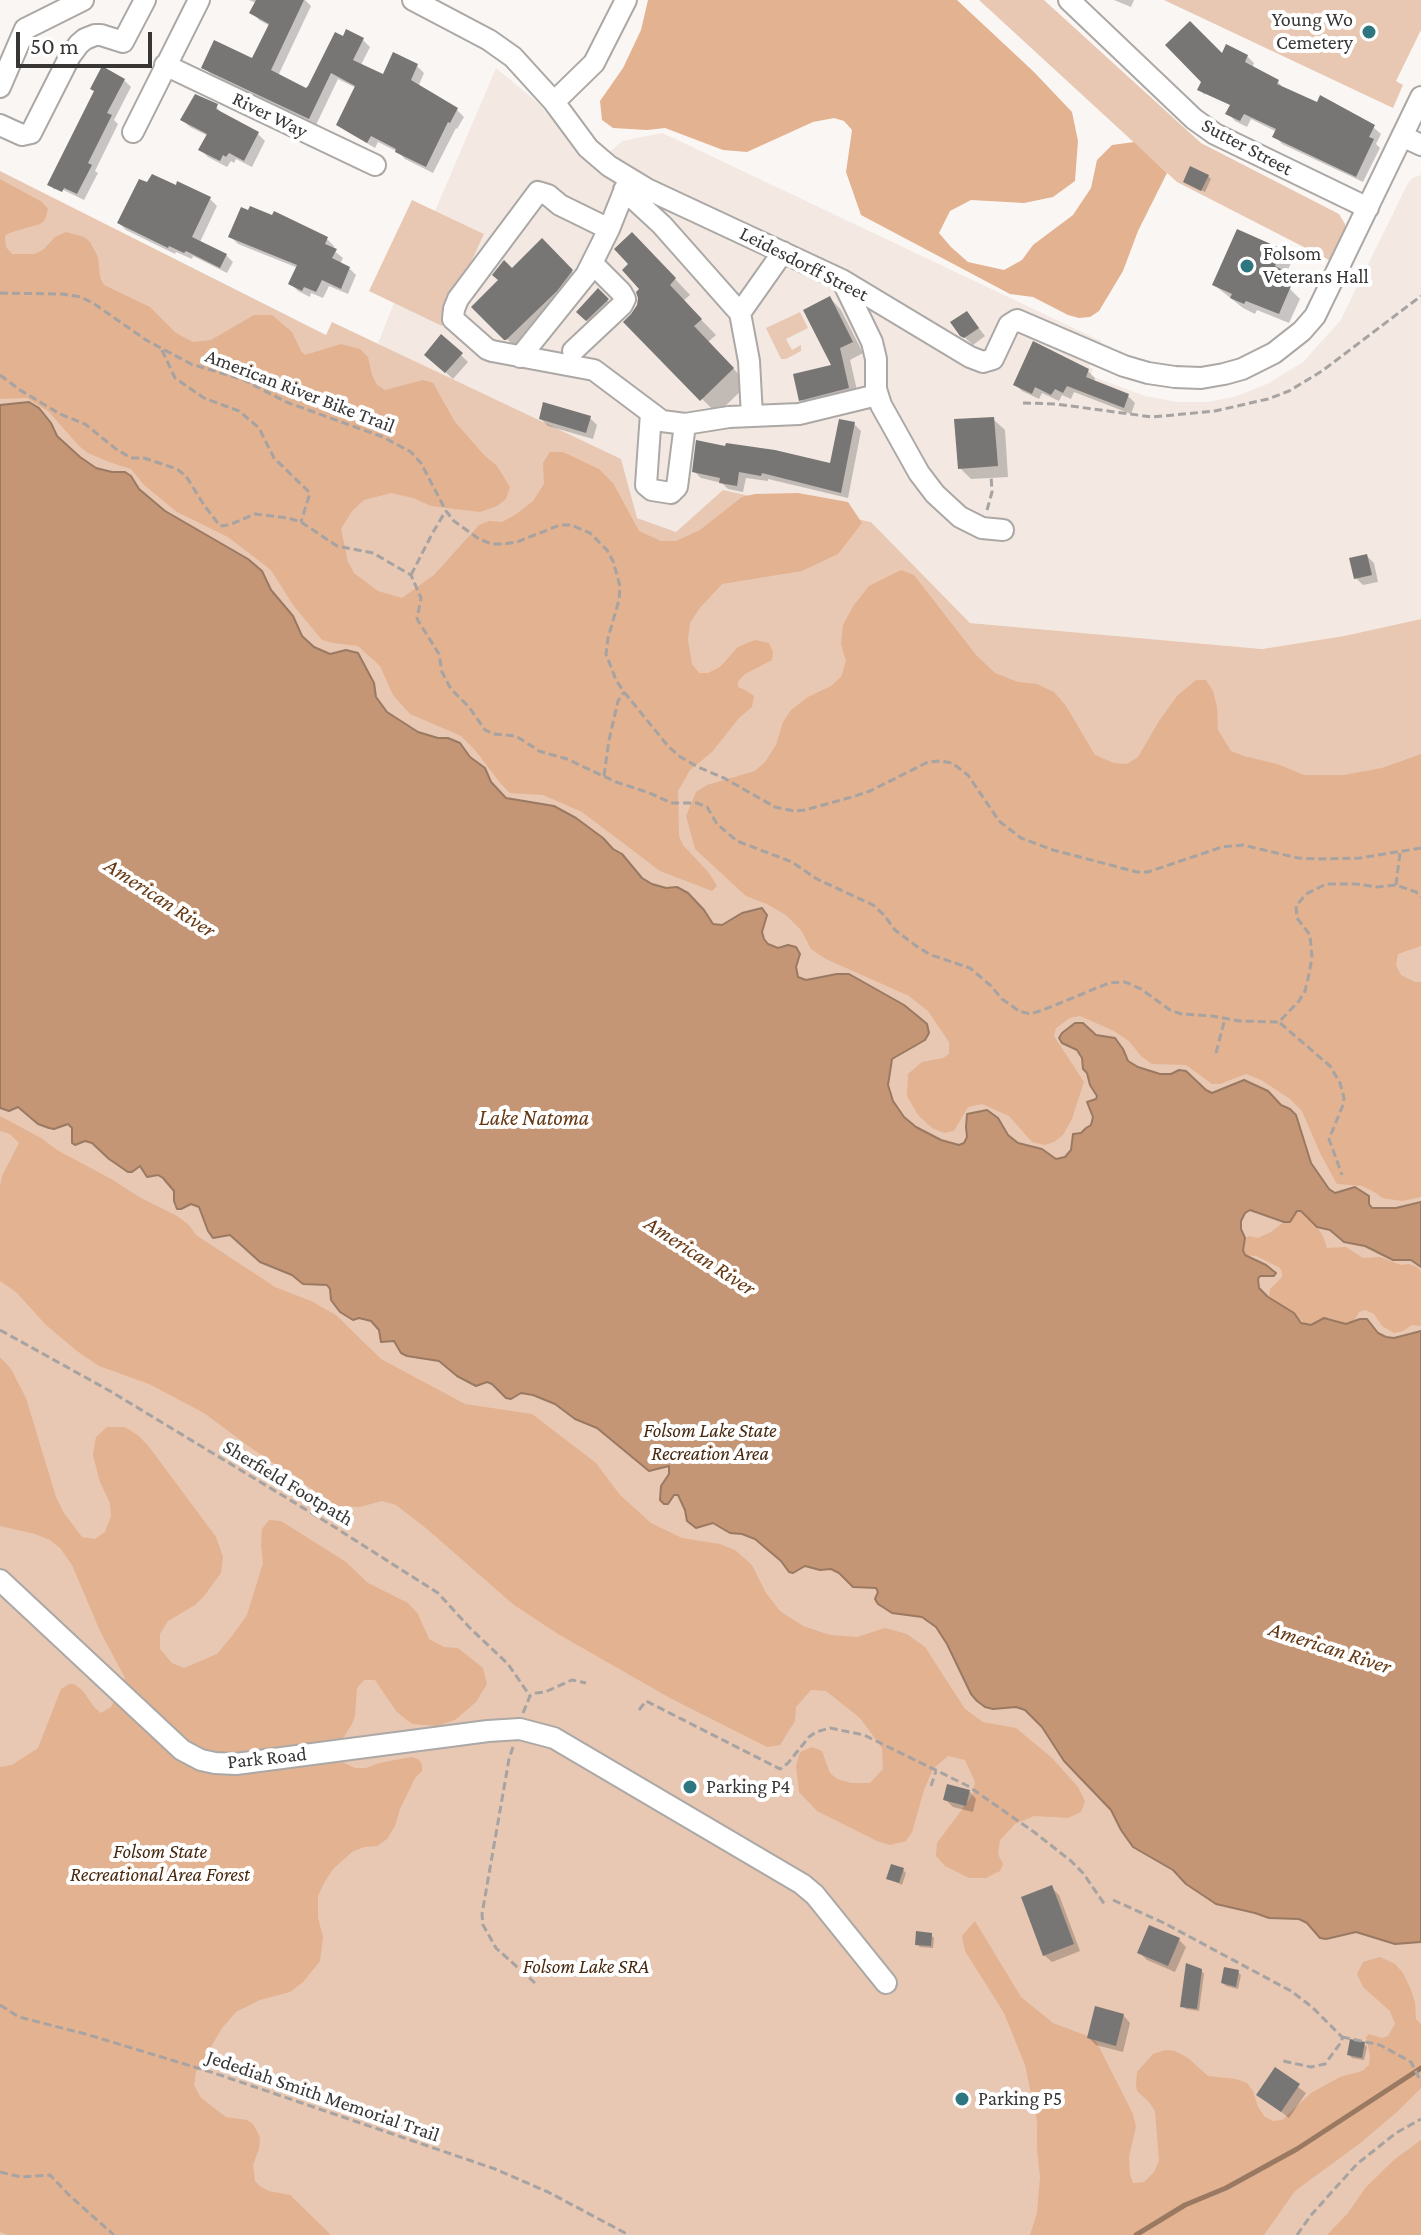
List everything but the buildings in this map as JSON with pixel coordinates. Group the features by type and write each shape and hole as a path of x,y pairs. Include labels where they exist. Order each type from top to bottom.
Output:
{"street":[{"path":"0,87 25,29 83,0"},
{"path":"0,125 22,135 31,133 79,44 95,35 123,42 145,0"},
{"path":"133,132 199,0"},
{"name":"Leidesdorff Street","path":"413,0 513,57 554,102 580,139 627,184 842,280 978,361 993,359 1009,325 1017,320 1148,373 1201,378 1242,369 1274,353 1302,331 1315,316 1368,208 1412,141 1421,97"},
{"path":"554,102 594,63 626,0"},
{"name":"Sutter Street","path":"1069,0 1194,119 1215,134 1368,208"},
{"name":"River Way","path":"165,65 375,165"},
{"path":"520,357 571,296 593,264 627,184 740,313 749,361 752,416"},
{"path":"594,370 487,349 455,322 453,313 458,299 538,192 609,229"},
{"path":"740,313 783,252"},
{"path":"573,351 625,299 593,264"},
{"path":"842,280 872,342 877,395 919,473 935,494 960,517 992,529"},
{"path":"545,327 594,370 662,421 685,424 739,416 799,414 877,395"},
{"path":"651,413 646,485 652,490 671,493 677,487 685,424"},
{"name":"Park Road","path":"0,1580 182,1750 201,1760 236,1764 520,1729 554,1738 802,1884 815,1895 886,1983"}],"path":[{"name":"American River Bike Trail","path":"0,293 81,297 162,350 191,364 244,380 286,402 333,417 399,445 421,463 446,511 463,529 492,544 517,542 552,528 571,525 590,533 599,540 613,561 620,586 606,654 624,692 679,756 784,810 805,810 870,791 928,762 940,761 952,763 968,775 999,821 1021,838 1053,850 1137,872 1148,872 1222,847 1243,845 1298,858 1317,859 1360,858 1421,848"},
{"path":"162,350 175,378 204,398 239,411 259,428 274,458 310,493 301,522"},
{"path":"0,375 60,414 85,424 131,458 144,458 177,469 186,476 220,526 255,514 301,522 337,546 373,553 411,575 421,598 417,619 439,654 442,672 451,689 485,730 516,736 532,748 567,759 672,803 697,803 707,807 725,833 737,841 792,862 817,879 873,905 895,930 919,948 970,968 1019,1011 1030,1014 1109,983 1125,982 1181,1014 1279,1022 1330,1066 1340,1083 1343,1105 1329,1139 1342,1175"},
{"path":"991,475 992,529"},
{"path":"411,575 446,511"},
{"path":"604,776 618,701 624,692"},
{"path":"1396,885 1400,852"},
{"path":"1279,1022 1305,991 1309,974 1312,958 1310,935 1297,918 1296,906 1306,894 1326,884 1396,885 1421,897"},
{"path":"1216,1053 1225,1018"},
{"name":"Sherfield Footpath","path":"0,1330 124,1400 438,1593 508,1664 530,1696"},
{"path":"535,1983 496,1948 483,1925 482,1914 509,1759 525,1706 530,1696 572,1680 586,1683"},
{"path":"639,1710 646,1701 775,1768 783,1768 816,1732 830,1728 864,1735 968,1786 1034,1832 1083,1873 1105,1905"},
{"path":"931,1786 937,1770"},
{"path":"1113,1900 1164,1923 1291,1991 1342,2037 1380,2045 1411,2062 1420,2081"},
{"name":"Jedediah Smith Memorial Trail","path":"0,2005 19,2017 214,2073 495,2169 548,2192 629,2235"},
{"path":"1283,2061 1311,2067 1325,2064 1342,2037"},
{"path":"1297,2235 1357,2164 1396,2133 1421,2119"},
{"path":"0,2172 21,2177 50,2175 114,2235"}],"shaded area":[{"path":"496,68 536,101 593,168 622,141 662,133 1101,341 1089,367 1093,369 1091,376 1145,396 1178,402 1207,402 1234,397 1267,384 1303,362 1340,321 1407,185 1412,178 1421,175 1421,619 1344,636 1262,649 970,623 871,522 724,490 677,533 637,518 378,343 394,303 442,325 484,234 435,211"}],"green space":[{"path":"648,0 957,0 1072,112 1078,141 1075,181 1053,197 1024,203 971,200 950,211 939,233 968,262 1004,270 1022,260 1033,245 1073,215 1091,188 1097,160 1112,145 1134,142 1167,173 1138,231 1123,271 1099,311 1090,317 1079,318 1033,297 1010,294 861,215 846,172 852,130 844,121 834,118 813,122 747,152 723,150 665,128 613,128 602,120 600,101 623,68 641,30"},
{"path":"979,0 1044,0 1201,143 1339,214 1345,230 1331,261 1177,182"},
{"path":"1164,0 1421,0 1421,30 1396,81 1403,85 1393,108"},
{"name":"Folsom Lake State Recreation Area","path":"0,171 326,335 332,322 621,459 637,518 676,532 723,490 871,522 970,623 1262,649 1344,636 1421,619 1421,2235 0,2235"},
{"path":"0,179 42,202 48,209 45,220 40,224 5,236 6,247 12,254 34,254 66,232 84,237 98,257 104,285 150,307 176,333 193,342 211,340 254,315 272,315 292,332 305,355 341,344 360,349 368,357 377,385 385,390 423,380 433,383 455,422 497,466 510,487 506,499 480,512 431,506 391,493 364,500 352,511 341,529 348,562 354,573 378,591 402,598 434,575 479,525 489,521 502,522 533,501 544,484 543,463 550,452 563,452 599,469 613,483 639,531 661,541 676,541 700,530 742,497 755,494 798,493 848,502 862,523 838,554 802,571 722,584 690,623 688,640 692,664 699,673 708,673 720,667 738,647 755,640 769,643 773,652 772,660 738,681 738,687 754,696 752,707 739,718 712,752 690,770 678,791 679,836 717,886 712,891 660,871 582,812 543,795 510,793 461,736 410,714 393,695 380,666 358,646 322,640 293,605 271,570 228,537 177,512 144,485 131,469 88,453 49,412 27,398 0,399"},
{"path":"412,200 484,234 442,326 369,291"},
{"path":"800,312 808,328 786,339 792,350 801,345 801,351 781,359 766,328"},
{"path":"901,570 914,575 976,655 995,673 1018,682 1037,684 1054,692 1066,706 1095,755 1114,763 1127,764 1138,757 1177,696 1196,680 1206,680 1213,691 1218,730 1231,751 1244,756 1304,775 1344,775 1382,768 1421,754 1421,946 1398,954 1396,965 1401,975 1421,982 1421,1197 1402,1201 1382,1198 1362,1186 1337,1184 1302,1111 1261,1080 1246,1074 1212,1084 1186,1065 1152,1064 1114,1031 1080,1016 1070,1018 1056,1028 1054,1036 1084,1082 1072,1119 1063,1135 1054,1142 1045,1145 1032,1142 1009,1116 982,1104 968,1107 954,1131 944,1133 932,1128 918,1115 907,1096 908,1074 922,1062 949,1054 949,1042 928,1011 909,996 826,959 811,949 801,930 787,916 746,896 695,849 686,816 696,792 707,785 755,771 765,762 791,710 841,677 846,661 841,644 843,625 854,605 869,586"},
{"path":"0,1116 177,1216 196,1235 275,1287 336,1315 381,1359 465,1404 532,1414 596,1463 620,1495 651,1523 682,1538 720,1544 735,1550 752,1565 766,1593 780,1611 803,1626 830,1635 857,1637 885,1628 907,1634 925,1647 965,1709 983,1722 1016,1728 1052,1758 1078,1787 1085,1801 1081,1812 1068,1818 1034,1816 1015,1824 1000,1840 998,1854 1003,1864 1000,1871 986,1878 969,1878 945,1866 936,1856 937,1843 972,1796 975,1782 965,1760 948,1756 933,1769 912,1832 906,1841 890,1845 877,1841 817,1811 799,1792 796,1766 800,1752 812,1747 822,1751 830,1773 837,1779 870,1783 883,1769 882,1748 860,1718 826,1691 811,1690 796,1707 795,1721 780,1745 767,1747 670,1698 558,1634 514,1605 396,1505 382,1501 360,1507 337,1506 204,1413 149,1384 99,1366 46,1325 16,1292 0,1281 0,1186 19,1143 10,1134 0,1131"},
{"path":"1297,1211 1305,1213 1317,1227 1327,1248 1346,1247 1363,1258 1380,1257 1417,1267 1421,1271 1421,1326 1412,1325 1394,1333 1382,1326 1374,1314 1365,1310 1346,1324 1330,1318 1306,1325 1269,1297 1270,1289 1282,1277 1282,1272 1256,1256 1245,1255 1245,1238 1258,1238 1271,1232 1284,1222 1290,1222"},
{"name":"Folsom State Recreational Area Forest","path":"0,1357 11,1369 26,1398 56,1497 82,1537 95,1539 105,1532 111,1516 110,1503 100,1482 93,1455 96,1437 107,1427 125,1427 150,1448 216,1537 223,1557 221,1573 195,1605 168,1621 160,1634 160,1649 172,1663 184,1668 217,1654 247,1615 263,1563 262,1529 269,1520 281,1521 346,1562 368,1583 408,1603 418,1614 429,1639 444,1647 458,1648 483,1668 487,1684 476,1702 455,1720 437,1726 408,1721 396,1711 375,1680 364,1680 357,1688 355,1716 343,1738 339,1756 342,1762 355,1768 366,1768 411,1757 422,1764 422,1771 415,1778 387,1839 377,1846 352,1852 333,1869 324,1883 318,1896 318,1918 323,1937 320,1961 290,1992 260,2000 236,2012 222,2028 196,2072 194,2085 201,2098 226,2117 253,2124 260,2137 253,2165 255,2181 269,2191 290,2195 331,2235 8,2235 0,2232 0,1767 12,1765 38,1748 61,1689 74,1684 101,1713 111,1707 125,1678 100,1631 72,1565 60,1548 35,1534 0,1526"},
{"path":"975,1921 1021,1997 1053,2023 1093,2038 1097,2043 1133,2114 1136,2127 1129,2157 1133,2183 1144,2182 1159,2161 1155,2111 1137,2091 1136,2085 1137,2072 1153,2054 1175,2051 1208,2076 1247,2083 1265,2117 1273,2121 1282,2120 1311,2093 1340,2077 1362,2071 1369,2065 1366,2037 1369,2034 1382,2038 1388,2036 1395,2024 1390,2011 1363,1987 1357,1974 1363,1962 1380,1957 1395,1964 1411,1990 1416,2019 1421,2024 1421,2088 1359,2144 1295,2191 1264,2235 1030,2235 1037,2213 1040,2177 1037,2121 1025,2065 1004,2013 965,1951 962,1936"},
{"path":"1421,2140 1421,2235 1327,2235 1348,2213 1366,2187 1395,2159"}],"water":[{"name":"Lake Natoma","path":"29,402 39,408 57,436 80,457 96,468 125,472 165,511 248,559 262,571 271,590 293,616 302,636 314,647 330,654 346,650 358,653 374,683 376,697 387,712 418,732 460,743 470,757 485,768 491,782 506,798 554,806 576,818 622,854 642,878 652,884 677,887 688,893 713,924 722,925 742,913 762,908 767,915 762,932 764,939 778,948 788,945 796,947 800,954 796,967 798,977 806,980 849,974 904,1005 920,1018 927,1024 929,1033 925,1040 892,1059 888,1085 893,1101 916,1127 959,1145 967,1137 967,1114 987,1110 998,1118 1008,1135 1018,1143 1042,1149 1056,1159 1065,1157 1071,1150 1073,1134 1081,1133 1091,1125 1093,1117 1087,1102 1097,1096 1077,1050 1062,1043 1059,1038 1075,1023 1083,1023 1096,1035 1115,1038 1128,1061 1138,1067 1160,1074 1186,1071 1212,1093 1244,1080 1268,1091 1296,1115 1311,1163 1335,1193 1355,1187 1369,1196 1372,1208 1396,1208 1421,1202 1421,1267 1411,1260 1393,1260 1365,1246 1344,1242 1330,1230 1317,1227 1301,1211 1297,1211 1290,1222 1284,1222 1250,1210 1241,1221 1241,1229 1245,1238 1245,1255 1276,1273 1274,1276 1260,1276 1259,1288 1294,1313 1301,1323 1311,1325 1324,1318 1346,1324 1367,1319 1378,1333 1394,1338 1421,1331 1421,1942 1395,1944 1356,1932 1320,1938 1307,1923 1299,1919 1269,1918 1216,1904 1186,1884 1173,1870 1133,1847 1111,1810 1064,1761 1042,1727 1025,1710 1016,1707 993,1709 977,1701 936,1627 922,1617 892,1613 878,1604 876,1588 853,1587 831,1569 805,1566 789,1572 755,1539 730,1533 713,1523 696,1528 687,1521 678,1495 674,1495 668,1504 660,1500 661,1486 669,1474 669,1466 649,1471 597,1428 575,1419 555,1404 521,1393 511,1399 506,1398 492,1384 487,1382 476,1386 439,1361 401,1353 394,1341 381,1342 379,1330 371,1321 353,1320 340,1312 331,1300 327,1285 303,1284 292,1275 260,1262 230,1235 213,1238 199,1207 191,1204 177,1209 174,1191 163,1178 158,1175 147,1177 140,1166 128,1172 92,1143 85,1141 75,1145 72,1143 72,1128 68,1124 49,1128 38,1124 18,1107 9,1111 0,1108 0,405"}],"waterway":[{"path":"1136,2235 1185,2205 1226,2188 1297,2149 1421,2068"}],"place":[{"name":"Young Wo Cemetery","path":"1369,32"},
{"name":"Folsom Veterans Hall","path":"1247,266"},
{"name":"Parking P4","path":"690,1787"},
{"name":"Parking P5","path":"962,2099"}],"water label":[{"name":"American River","path":"160,898"},
{"name":"American River","path":"700,1256"},
{"name":"American River","path":"1330,1648"}],"park label":[{"name":"Folsom Lake SRA","path":"586,1967"}]}
